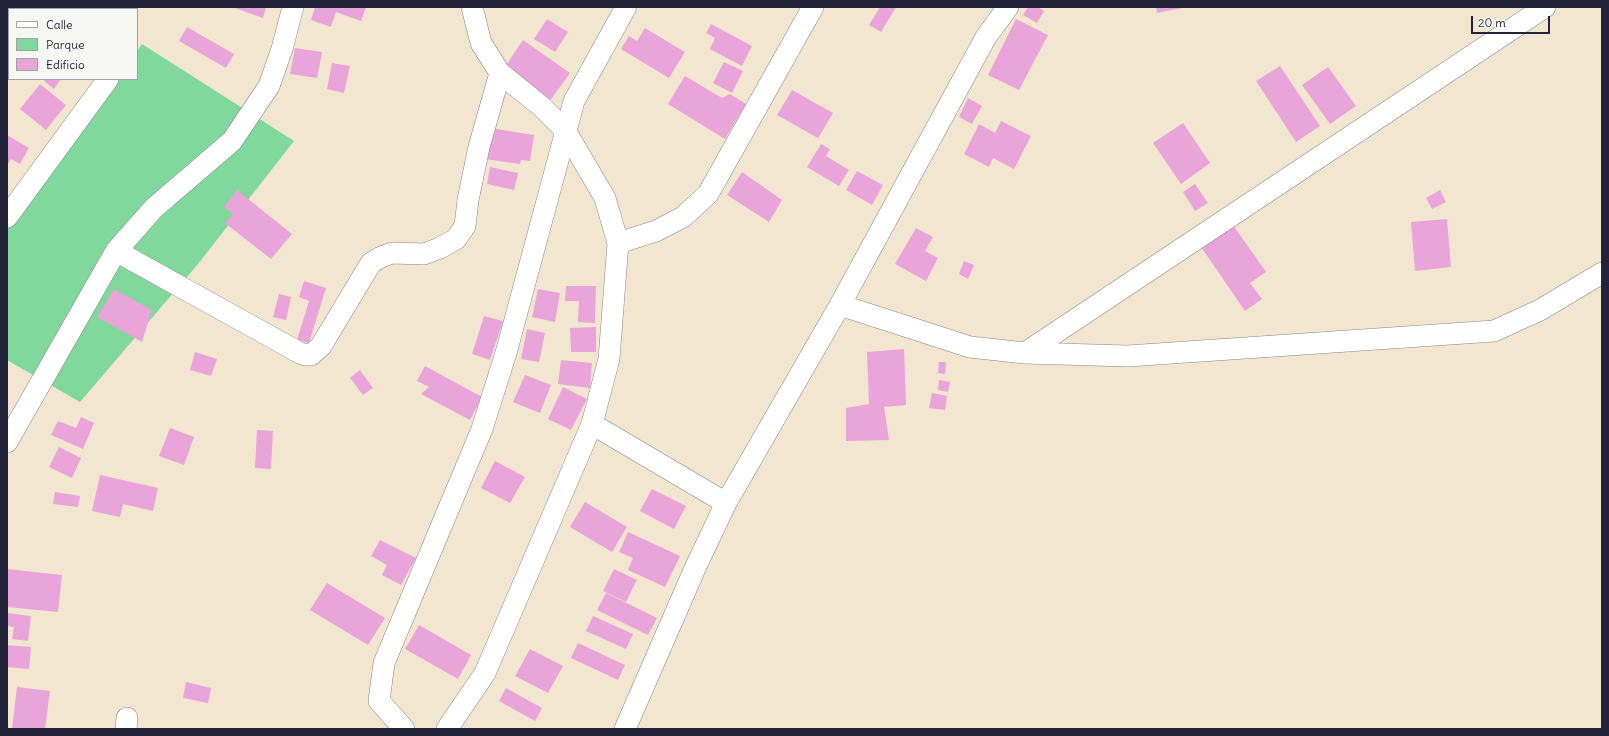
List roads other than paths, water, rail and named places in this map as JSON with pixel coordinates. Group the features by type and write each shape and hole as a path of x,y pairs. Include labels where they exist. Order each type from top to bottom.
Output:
{"street":[{"path":"7,442 116,251 154,208 232,140 269,86 282,49 293,7"},
{"path":"447,729 485,673 592,424 608,358 618,243 605,198 565,130 542,107 500,73 481,43 472,7"},
{"path":"404,729 379,701 384,663 482,429 506,353 574,101 626,7"},
{"path":"618,243 656,231 683,217 708,194 813,7"},
{"path":"626,729 696,566 726,503 840,305 986,37 1008,7"},
{"path":"1025,353 1545,7"},
{"path":"116,251 300,353 311,355 320,346 371,263 392,253 424,254 440,248 456,239 465,226 468,200 480,147 500,73"},
{"path":"7,217 107,80"},
{"path":"840,305 970,347 1025,353 1128,356 1494,331 1540,310 1602,273"},
{"path":"592,424 726,503"}]}
